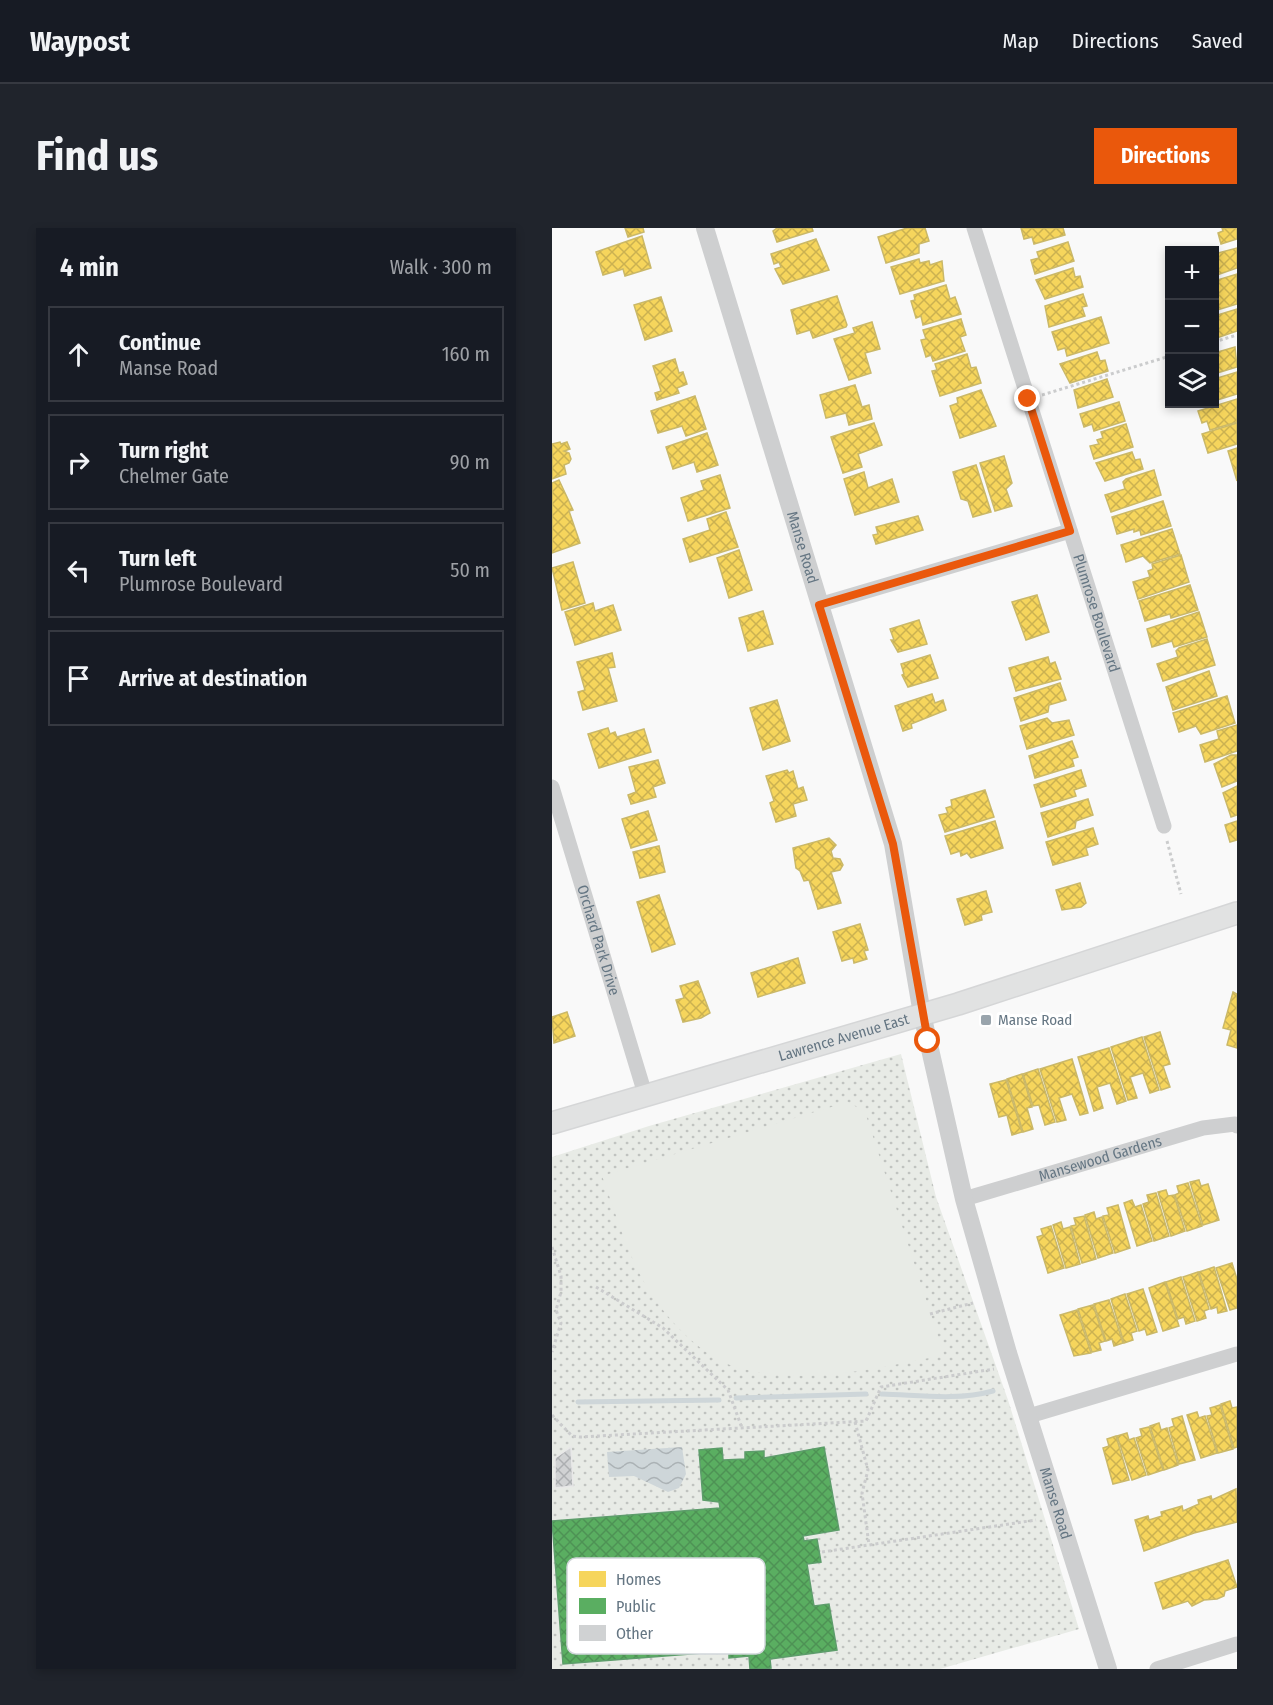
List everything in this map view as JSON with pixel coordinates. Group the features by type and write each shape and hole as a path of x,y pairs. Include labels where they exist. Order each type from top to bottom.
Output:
{"main road":[{"name":"Lawrence Avenue East","path":"552,1123 922,1014 1237,913"}],"street":[{"name":"Manse Road","path":"705,228 893,844 922,1014 964,1199 1108,1669"},
{"name":"Plumrose Boulevard","path":"974,228 1164,826"},
{"path":"819,605 1070,531"},
{"name":"Orchard Park Drive","path":"552,787 645,1094"},
{"name":"Mansewood Gardens","path":"964,1199 1203,1128 1235,1124 1237,1126"},
{"path":"1029,1416 1237,1354"},
{"path":"1157,1669 1237,1644"}],"path":[{"path":"1219,341 1237,335"},
{"path":"1049,392 1165,357"},
{"path":"1164,826 1181,894"},
{"path":"552,1247 561,1276 561,1292 556,1310 561,1323 552,1352"},
{"path":"596,1287 663,1328 728,1390 742,1428"},
{"path":"930,1314 973,1303"},
{"path":"552,1415 572,1436 580,1437 866,1421 881,1387 994,1369"},
{"path":"855,1422 868,1470 862,1493 869,1545"},
{"path":"822,1552 1036,1520"}],"shaded area":[{"path":"901,1054 936,1197 1008,1400 1079,1629 940,1669 552,1669 552,1157 649,1126"},
{"path":"848,1102 865,1112 944,1355 866,1370 814,1375 761,1373 724,1363 690,1339 654,1298 637,1269 602,1176"}],"water":[{"path":"682,1447 686,1474 679,1488 668,1492 634,1476 609,1477 607,1452"}],"building: Homes":[{"path":"625,228 643,228 644,232 628,237"},
{"path":"777,228 812,228 813,231 777,242 773,231"},
{"path":"907,228 925,228 929,241 919,244 919,253 886,263 878,237"},
{"path":"1021,228 1063,228 1065,235 1034,244 1032,237 1024,239"},
{"path":"1222,228 1237,228 1237,239 1221,244 1218,233 1223,231"},
{"path":"642,236 651,268 625,276 623,269 603,275 596,252"},
{"path":"816,239 829,270 783,284 775,269 781,267 779,262 774,264 771,254"},
{"path":"1068,242 1074,261 1035,274 1031,260 1039,258 1037,252"},
{"path":"1237,248 1237,268 1219,274 1219,253"},
{"path":"919,259 920,263 929,261 930,265 942,261 944,281 900,294 891,267"},
{"path":"1073,268 1075,277 1080,276 1083,287 1045,299 1036,280"},
{"path":"1237,274 1237,304 1219,309 1219,279"},
{"path":"946,285 950,299 955,297 961,314 923,325 921,316 916,318 911,301 915,300 914,295"},
{"path":"1083,294 1087,306 1082,307 1085,316 1049,327 1045,306"},
{"path":"837,296 846,327 813,338 810,330 797,334 791,310"},
{"path":"661,297 672,331 645,340 634,305"},
{"path":"1237,309 1237,331 1219,337 1219,314"},
{"path":"1101,317 1109,343 1067,356 1065,348 1058,350 1052,332"},
{"path":"961,319 966,335 960,337 965,351 933,361 931,355 926,357 921,340 926,339 923,330"},
{"path":"872,322 880,349 865,353 871,373 849,380 834,339 855,333 853,328"},
{"path":"1235,347 1237,367 1219,372 1219,352"},
{"path":"1097,352 1100,361 1105,360 1108,371 1070,383 1060,364"},
{"path":"967,354 971,368 976,367 981,383 940,396 932,371 937,370 935,364"},
{"path":"675,359 679,373 683,372 687,384 677,388 679,393 657,400 655,393 661,391 653,366"},
{"path":"1237,372 1237,394 1219,399 1219,377"},
{"path":"1107,379 1113,397 1078,408 1074,390"},
{"path":"855,385 862,407 869,405 872,419 849,425 846,413 826,418 820,395"},
{"path":"981,390 996,426 960,438 950,406 958,403 957,398"},
{"path":"695,396 706,429 686,436 682,426 658,433 651,411"},
{"path":"1237,399 1237,422 1210,430 1207,421 1202,423 1198,411 1219,408 1219,405"},
{"path":"1119,402 1125,421 1094,431 1092,424 1084,427 1080,414"},
{"path":"874,423 882,445 858,454 862,467 843,473 831,437"},
{"path":"1237,423 1237,444 1208,453 1202,434"},
{"path":"1126,424 1133,447 1094,459 1090,446 1099,444 1097,440 1103,438 1101,432"},
{"path":"707,433 718,465 697,472 694,462 673,469 666,447"},
{"path":"560,442 561,444 567,442 570,449 564,451 569,453 571,459 564,465 566,474 552,479 552,444"},
{"path":"1237,448 1237,481 1228,451"},
{"path":"1132,452 1135,460 1140,459 1143,469 1105,481 1096,463"},
{"path":"1004,456 1012,483 1006,489 1012,506 995,511 980,463"},
{"path":"976,465 991,512 973,517 968,501 961,499 953,472"},
{"path":"1154,470 1161,495 1111,512 1105,495 1125,489 1123,482 1126,479"},
{"path":"864,472 868,488 892,479 899,502 855,515 844,479"},
{"path":"720,475 730,508 688,521 681,498 704,490 701,481"},
{"path":"559,480 573,510 569,511 580,543 552,553 552,483"},
{"path":"1163,501 1171,526 1141,535 1140,530 1134,532 1134,529 1117,534 1112,517"},
{"path":"726,512 738,547 690,562 683,539 710,530 707,519"},
{"path":"918,516 923,530 876,544 873,535 878,534 876,527"},
{"path":"1172,529 1180,554 1150,563 1143,556 1126,562 1121,545"},
{"path":"739,550 752,590 729,598 717,558"},
{"path":"1181,555 1189,582 1138,599 1133,582 1150,577 1148,571 1153,569 1152,564"},
{"path":"573,562 585,603 562,610 552,568"},
{"path":"1190,585 1198,610 1171,618 1170,614 1145,621 1139,601"},
{"path":"1037,595 1049,632 1026,640 1012,602"},
{"path":"593,603 595,611 613,605 621,630 575,645 565,612"},
{"path":"763,611 773,644 748,651 739,618"},
{"path":"1199,612 1207,637 1174,647 1172,641 1152,647 1147,629"},
{"path":"919,620 927,644 898,652 891,640 894,640 890,629"},
{"path":"1207,639 1215,665 1163,681 1157,664 1178,657 1176,651 1179,648"},
{"path":"612,653 615,667 608,668 617,701 583,710 578,692 585,690 577,662"},
{"path":"930,655 938,678 908,687 902,675 904,674 901,664"},
{"path":"1048,657 1050,664 1055,662 1061,679 1016,691 1009,668"},
{"path":"1209,671 1217,696 1173,710 1166,687"},
{"path":"1060,683 1066,700 1049,705 1048,712 1021,721 1014,698"},
{"path":"932,694 935,703 943,700 946,710 911,724 912,728 903,731 895,706"},
{"path":"1227,696 1235,723 1201,734 1196,726 1179,732 1173,713"},
{"path":"777,700 790,741 763,750 750,708"},
{"path":"1047,718 1052,723 1069,720 1074,735 1027,749 1020,726"},
{"path":"1237,725 1237,751 1205,762 1200,745 1219,739 1217,731"},
{"path":"608,728 610,734 615,732 617,737 644,729 651,752 599,768 588,734"},
{"path":"1072,741 1078,757 1072,759 1074,766 1035,778 1029,756"},
{"path":"1231,755 1237,755 1237,781 1222,787 1214,764"},
{"path":"658,760 665,783 653,787 656,797 631,804 628,795 636,792 629,767"},
{"path":"787,770 789,773 793,771 798,789 803,787 807,800 793,804 796,816 776,822 770,803 774,801 766,776"},
{"path":"1081,770 1086,786 1074,790 1076,796 1041,807 1034,785"},
{"path":"1237,786 1237,815 1231,817 1223,793"},
{"path":"985,790 994,817 945,832 939,815 948,813 946,808 952,806 951,800"},
{"path":"1088,799 1093,815 1076,821 1075,828 1048,837 1041,813"},
{"path":"648,811 657,840 631,848 622,819"},
{"path":"995,821 1003,848 971,858 967,853 961,856 960,851 951,854 945,836"},
{"path":"1237,821 1237,840 1230,842 1225,825"},
{"path":"1093,828 1098,844 1086,848 1088,855 1053,865 1046,842"},
{"path":"829,838 836,845 831,851 833,858 840,859 843,865 840,870 831,872 841,903 818,909 809,880 804,881 800,871 796,868 793,848"},
{"path":"659,846 665,872 640,878 633,852"},
{"path":"1080,883 1086,903 1081,907 1062,910 1056,890"},
{"path":"986,891 992,912 981,915 982,920 965,925 957,899"},
{"path":"659,895 675,944 652,952 637,902"},
{"path":"860,924 868,950 864,951 867,959 854,963 853,958 842,961 833,932"},
{"path":"798,958 805,983 758,997 751,973"},
{"path":"698,981 710,1013 701,1018 683,1022 676,1000 684,998 680,986"},
{"path":"1233,992 1237,994 1237,1048 1227,1045 1231,1030 1223,1028"},
{"path":"567,1012 575,1036 554,1043 552,1017"},
{"path":"1160,1032 1170,1064 1163,1066 1170,1087 1161,1090 1144,1037"},
{"path":"1142,1037 1159,1090 1150,1093 1143,1073 1130,1077 1137,1098 1128,1100 1111,1047"},
{"path":"1109,1048 1126,1101 1117,1104 1110,1083 1097,1087 1103,1108 1094,1111 1078,1057"},
{"path":"1072,1059 1088,1113 1080,1115 1072,1094 1059,1098 1066,1120 1057,1122 1040,1069"},
{"path":"1038,1069 1055,1122 1045,1125 1039,1105 1033,1106 1023,1074"},
{"path":"1022,1074 1032,1107 1027,1108 1033,1129 1023,1132 1007,1079"},
{"path":"1006,1080 1022,1132 1012,1135 1007,1115 999,1117 990,1084"},
{"path":"1199,1180 1201,1186 1208,1184 1219,1220 1203,1225 1190,1182"},
{"path":"1188,1183 1202,1226 1187,1231 1175,1195 1179,1193 1177,1186"},
{"path":"1166,1190 1168,1196 1174,1195 1185,1231 1171,1236 1158,1192"},
{"path":"1156,1193 1169,1236 1154,1241 1143,1204 1149,1202 1147,1195"},
{"path":"1132,1200 1135,1207 1141,1205 1152,1241 1137,1246 1124,1203"},
{"path":"1118,1205 1130,1248 1115,1253 1103,1216 1109,1215 1107,1208"},
{"path":"1094,1212 1096,1219 1102,1217 1113,1253 1098,1258 1085,1215"},
{"path":"1084,1216 1096,1259 1082,1263 1071,1226 1076,1225 1074,1218"},
{"path":"1061,1222 1063,1229 1070,1227 1080,1264 1066,1268 1053,1225"},
{"path":"1051,1226 1064,1268 1048,1273 1037,1237 1043,1235 1041,1229"},
{"path":"1232,1263 1237,1279 1237,1308 1230,1310 1216,1268"},
{"path":"1214,1267 1227,1311 1218,1313 1217,1307 1211,1309 1199,1272"},
{"path":"1198,1272 1209,1309 1204,1311 1206,1318 1197,1321 1183,1277"},
{"path":"1181,1277 1195,1321 1186,1324 1184,1317 1178,1319 1166,1282"},
{"path":"1165,1282 1179,1326 1163,1331 1149,1288"},
{"path":"1143,1289 1157,1332 1147,1335 1145,1329 1139,1331 1127,1294"},
{"path":"1125,1294 1137,1331 1131,1333 1133,1340 1124,1343 1111,1299"},
{"path":"1109,1300 1123,1343 1114,1346 1112,1339 1106,1341 1094,1304"},
{"path":"1093,1305 1105,1341 1099,1343 1101,1350 1092,1352 1078,1309"},
{"path":"1077,1310 1091,1353 1074,1356 1060,1315"},
{"path":"1230,1401 1232,1408 1237,1407 1237,1447 1234,1448 1221,1404"},
{"path":"1220,1405 1233,1449 1218,1453 1207,1416 1212,1415 1210,1408"},
{"path":"1197,1412 1199,1418 1205,1416 1217,1453 1201,1458 1187,1415"},
{"path":"1182,1416 1195,1460 1179,1464 1169,1428 1174,1426 1172,1419"},
{"path":"1159,1423 1161,1430 1167,1428 1178,1465 1164,1470 1150,1426"},
{"path":"1149,1427 1163,1470 1148,1475 1136,1438 1142,1436 1140,1429"},
{"path":"1127,1433 1129,1440 1134,1438 1146,1475 1132,1480 1117,1436"},
{"path":"1116,1436 1129,1480 1113,1484 1103,1448 1109,1446 1107,1439"},
{"path":"1236,1489 1237,1522 1194,1533 1144,1551 1135,1520 1148,1516 1149,1520 1162,1516 1161,1512 1182,1506 1183,1511 1199,1504 1198,1500 1211,1496 1212,1500"},
{"path":"1228,1560 1237,1587 1225,1591 1224,1596 1217,1599 1204,1600 1192,1606 1188,1601 1163,1609 1155,1583"}],"building: Public":[{"path":"824,1447 839,1530 803,1536 804,1541 817,1539 821,1562 807,1564 814,1606 829,1604 837,1650 770,1659 771,1668 764,1669 750,1669 749,1656 729,1658 729,1654 765,1654 765,1558 567,1558 567,1654 691,1654 563,1664 552,1521 720,1508 719,1502 703,1500 699,1450 722,1448 723,1460 745,1459 745,1452 764,1451 764,1458"}],"building: Other":[{"path":"571,1447 573,1486 555,1488 555,1458"}],"waterway":[{"path":"882,1394 951,1397 993,1391"},
{"path":"736,1398 866,1394"},
{"path":"578,1402 719,1400"}],"place":[{"name":"Manse Road","path":"986,1020"}],"route":[{"path":"928,1041 893,844 819,605 1070,531 1028,399"}]}
